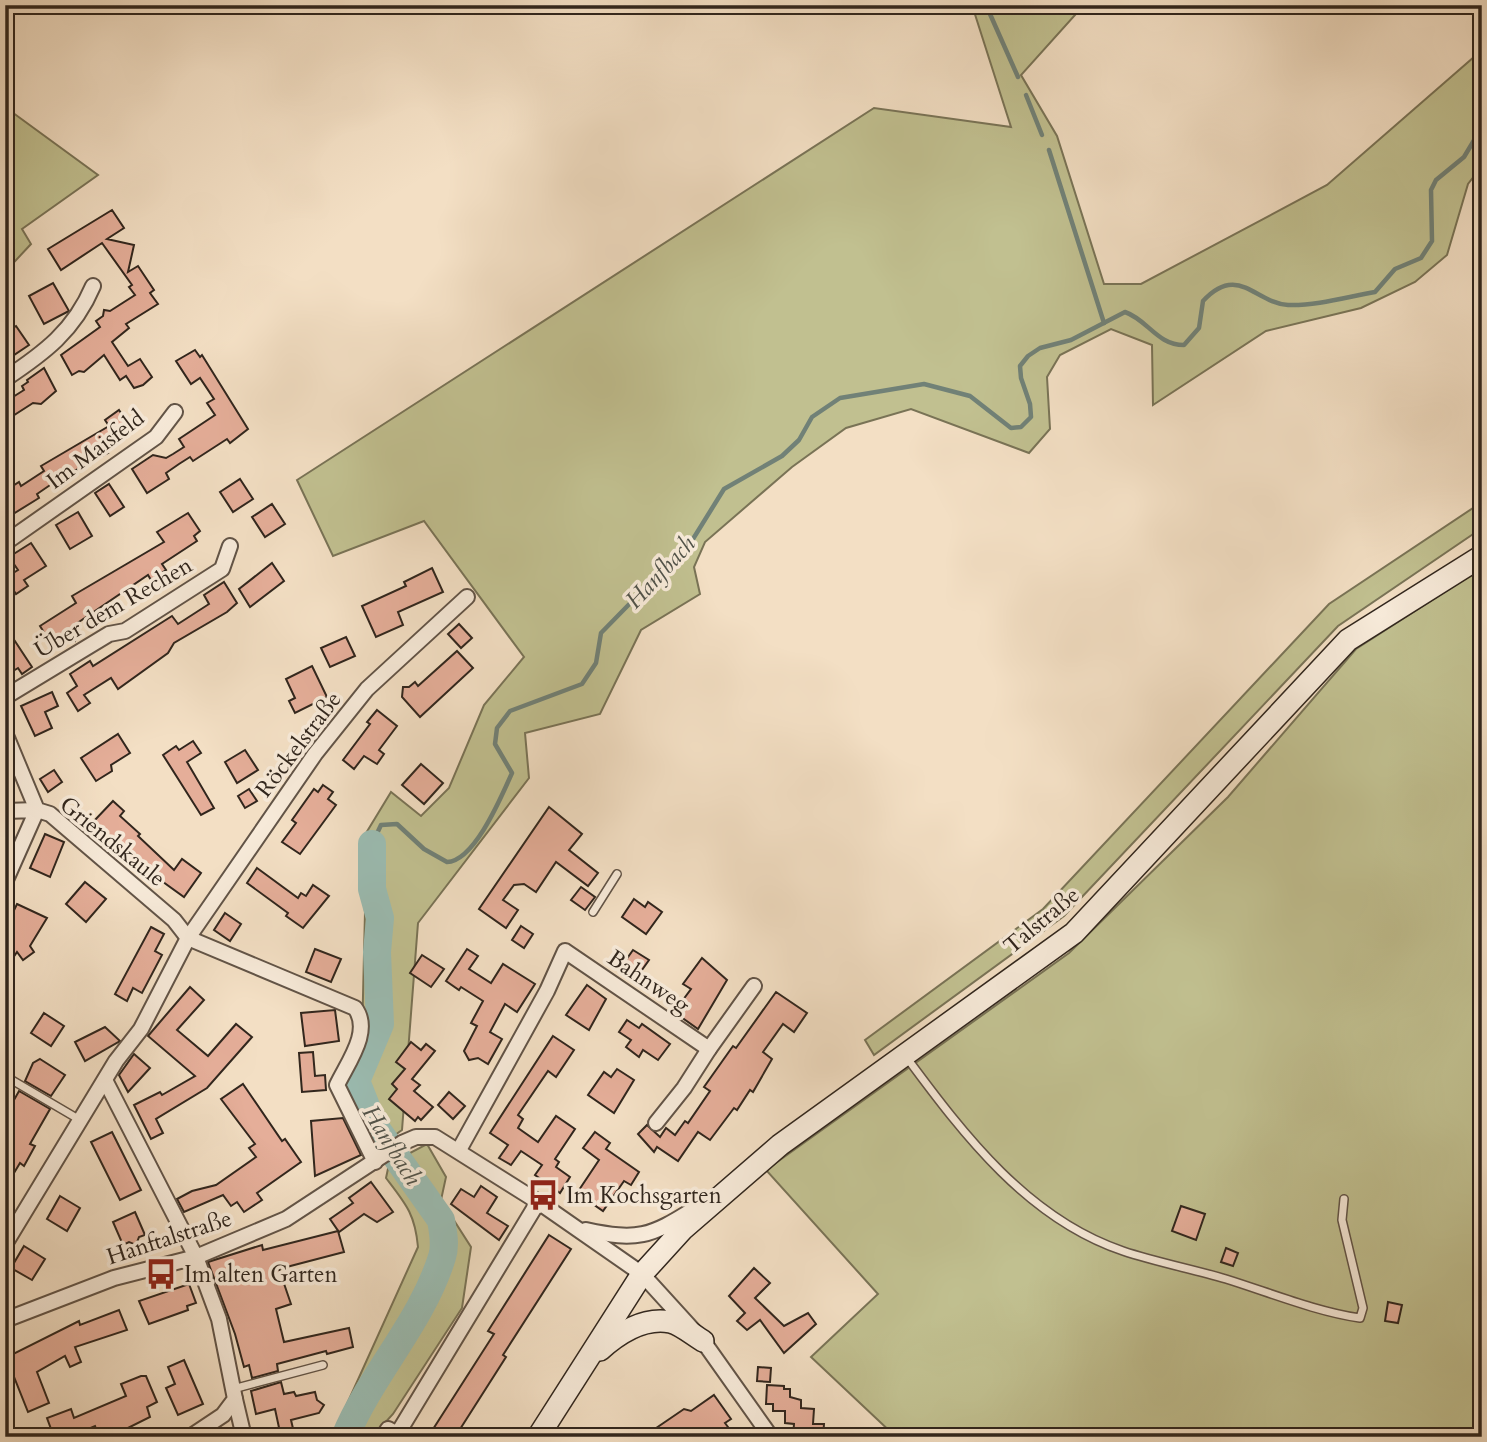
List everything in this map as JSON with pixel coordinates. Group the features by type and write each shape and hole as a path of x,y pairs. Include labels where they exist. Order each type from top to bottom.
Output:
{"main road":[{"name":"Talstraße","path":"583,1366 642,1275 683,1229 729,1187 779,1145 1074,933 1348,640 1482,556"},
{"path":"538,1437 583,1366 614,1337 645,1321 671,1322 703,1341"}],"street":[{"path":"5,379 42,354 81,315 93,286"},
{"name":"Im Maisfeld","path":"5,542 156,437 175,412"},
{"name":"Über dem Rechen","path":"5,696 109,634 125,631 222,569 230,546"},
{"name":"Röckelstraße","path":"5,1244 105,1080 141,1029 188,937 315,754 368,689 467,597"},
{"name":"Griendskaule","path":"5,733 37,810 50,814 174,920 188,937"},
{"path":"5,811 37,810 5,882"},
{"path":"188,937 355,1008 361,1016 362,1029 337,1085 380,1159"},
{"name":"Bahnweg","path":"458,1150 547,990 565,951 709,1049"},
{"path":"656,1123 754,986"},
{"path":"105,1080 196,1257 219,1319 244,1437"},
{"name":"Hanftalstraße","path":"5,1320 114,1278 196,1257 286,1220 402,1143 416,1137 435,1137 578,1228 642,1275 703,1341 771,1437"},
{"name":"Hanftalstraße","path":"578,1228 626,1238 645,1236 729,1187"},
{"path":"383,1437 388,1429 401,1435 538,1202"},
{"path":"190,1437 223,1415 234,1394"}],"lane":[{"path":"593,912 617,874"},
{"path":"904,1055 941,1104 1030,1201 1076,1230 1122,1251 1360,1318 1363,1308 1342,1220 1344,1199"},
{"path":"5,1076 80,1120"},
{"path":"234,1394 323,1365"}],"shaded area":[{"path":"972,5 1084,5 1021,75 1057,136 1104,284 1141,284 1327,185 1482,50 1482,166 1468,184 1447,255 1415,282 1361,308 1266,331 1153,405 1152,345 1111,329 1060,355 1047,377 1050,429 1029,453 911,409 846,428 792,467 705,542 694,567 700,594 641,630 600,714 525,733 529,778 418,923 402,1130 381,1145 351,1096 362,1038 365,912 360,843 391,792 421,816 449,788 484,705 524,657 424,521 333,556 297,480 874,108 1011,127"},
{"path":"5,107 98,175 22,229 31,244 5,272"},
{"path":"1482,502 1482,528 1338,626 1064,916 874,1055 865,1040 1043,909 1329,604"},
{"path":"1482,568 1482,1437 896,1437 811,1357 878,1294 766,1170 1069,953 1228,797 1356,649"},
{"path":"427,1144 446,1177 441,1200 471,1247 462,1308 393,1414 372,1437 332,1437 418,1247 415,1226 408,1210 386,1178 389,1164"}],"building":[{"path":"112,210 124,228 107,239 134,245 128,272 138,266 154,290 150,293 158,304 126,324 129,328 112,342 128,366 140,359 152,377 143,385 134,388 126,376 120,380 104,355 84,372 79,371 72,375 61,355 100,327 96,321 103,316 104,310 110,311 135,295 129,287 132,285 102,243 61,270 48,249"},
{"path":"53,283 69,311 44,324 29,296"},
{"path":"16,326 29,345 11,357 5,348 5,333"},
{"path":"195,350 200,357 202,355 248,429 230,443 227,439 193,461 190,457 166,473 169,479 147,493 132,469 153,455 166,458 184,447 179,439 215,415 207,403 214,399 200,378 191,384 176,361"},
{"path":"44,368 56,391 41,404 33,403 5,421 5,402 24,390 22,386 27,380"},
{"path":"119,410 133,431 105,449 108,453 67,475 65,483 56,481 37,494 39,498 5,519 5,491 19,482 21,486 44,471 41,466 109,426 105,420"},
{"path":"240,479 253,499 233,512 220,492"},
{"path":"109,484 124,507 110,516 95,493"},
{"path":"272,504 285,524 265,537 252,517"},
{"path":"78,512 92,536 70,549 56,525"},
{"path":"188,513 200,531 194,536 197,541 162,564 166,570 151,580 148,575 73,626 77,632 75,641 69,640 60,646 54,636 48,639 40,626 76,603 72,596 164,542 157,532"},
{"path":"31,543 46,566 24,580 28,586 16,594 12,588 5,592 5,578 18,570 9,557"},
{"path":"272,563 284,581 250,607 239,589"},
{"path":"432,568 443,592 398,612 403,625 376,637 362,606 406,586 404,582"},
{"path":"224,582 237,603 227,612 174,643 168,653 118,689 111,678 84,695 90,703 78,711 67,693 77,686 70,674 90,661 93,666 172,616 178,624 209,604 204,595"},
{"path":"459,624 472,638 461,648 448,634"},
{"path":"5,626 32,667 22,674 18,668 5,676"},
{"path":"346,637 355,656 330,667 321,648"},
{"path":"457,651 473,668 420,717 402,697 403,687 409,687 415,682 418,686"},
{"path":"312,666 327,697 295,713 289,701 295,698 286,679"},
{"path":"52,692 58,706 45,712 52,728 35,736 21,706"},
{"path":"377,710 397,726 379,750 384,754 377,764 364,756 354,769 343,760"},
{"path":"118,734 130,753 111,765 112,771 96,781 81,758"},
{"path":"193,741 201,753 187,762 214,808 201,815 163,755 176,746 179,750"},
{"path":"245,750 258,770 237,783 225,762"},
{"path":"421,764 443,783 424,804 402,785"},
{"path":"54,770 62,782 48,792 40,779"},
{"path":"323,785 333,792 328,799 336,805 300,854 282,842 296,823 292,820 314,789 318,792"},
{"path":"249,789 257,801 245,808 238,796"},
{"path":"113,801 124,811 120,816 174,870 182,859 201,873 184,897 152,874 148,878 93,822"},
{"path":"549,807 582,834 569,850 598,873 588,886 556,862 536,892 524,884 514,885 503,900 518,910 506,928 479,909"},
{"path":"45,834 64,842 50,877 30,868"},
{"path":"257,868 298,898 301,893 306,896 313,885 329,896 303,928 286,916 288,913 247,883"},
{"path":"85,882 106,899 86,922 66,904"},
{"path":"581,887 595,897 585,910 571,900"},
{"path":"634,899 645,907 648,902 662,912 646,934 622,917"},
{"path":"17,904 47,918 30,946 34,952 23,960 17,952 5,970 5,929"},
{"path":"225,913 241,924 230,941 214,930"},
{"path":"521,926 533,934 524,948 512,940"},
{"path":"151,927 164,934 155,951 162,955 142,993 133,988 127,1001 115,994"},
{"path":"315,949 341,959 331,982 306,972"},
{"path":"467,949 478,956 469,969 491,983 503,964 535,984 517,1012 505,1004 490,1032 502,1039 488,1064 478,1058 469,1060 464,1051 477,1026 471,1023 483,1001 446,981"},
{"path":"633,950 649,960 637,977 621,967"},
{"path":"422,955 444,969 431,987 410,973"},
{"path":"702,958 727,980 698,1029 674,1012 691,989 683,984"},
{"path":"587,985 606,999 589,1030 566,1015"},
{"path":"190,987 204,1000 177,1030 208,1056 236,1024 252,1037 207,1088 156,1119 163,1133 151,1139 134,1105 160,1092 162,1095 195,1076 148,1036"},
{"path":"776,992 807,1013 794,1032 783,1024 763,1052 772,1059 753,1092 750,1090 737,1110 734,1108 710,1140 698,1132 678,1161 657,1147 654,1152 638,1134 647,1125 660,1137 666,1128 675,1135 685,1121 688,1123 710,1091 704,1087"},
{"path":"335,1010 339,1041 305,1046 301,1013"},
{"path":"44,1013 64,1026 51,1046 31,1033"},
{"path":"627,1020 639,1028 642,1024 670,1044 658,1060 643,1050 639,1057 626,1047 631,1040 619,1032"},
{"path":"105,1027 120,1041 85,1061 75,1042"},
{"path":"553,1036 574,1050 556,1077 548,1071 518,1115 523,1119 518,1128 538,1142 556,1116 575,1129 555,1159 559,1162 556,1167 570,1177 560,1193 535,1175 542,1165 521,1151 511,1165 499,1158 508,1145 490,1133"},
{"path":"411,1042 421,1050 426,1044 435,1051 412,1079 420,1085 414,1091 433,1107 421,1120 418,1117 415,1121 389,1099 397,1089 392,1084 405,1069 396,1062"},
{"path":"313,1052 315,1076 325,1075 326,1090 302,1092 299,1053"},
{"path":"134,1054 150,1068 128,1092 119,1075"},
{"path":"40,1059 65,1075 51,1096 25,1081 33,1063"},
{"path":"617,1069 634,1080 614,1113 588,1095 604,1072 611,1077"},
{"path":"243,1084 282,1141 285,1139 301,1162 257,1193 262,1200 244,1212 237,1202 231,1206 223,1195 184,1212 177,1199 192,1191 216,1185 256,1157 249,1148 255,1144 221,1099"},
{"path":"19,1091 50,1109 30,1144 35,1146 24,1166 20,1163 5,1188 5,1116"},
{"path":"449,1092 465,1106 453,1119 438,1105"},
{"path":"343,1118 361,1155 315,1176 311,1121"},
{"path":"112,1132 141,1190 120,1200 91,1142"},
{"path":"595,1132 610,1143 606,1149 639,1172 631,1185 624,1181 603,1211 577,1193 599,1160 583,1148"},
{"path":"371,1182 393,1212 377,1222 364,1214 339,1232 330,1219 353,1203 349,1198"},
{"path":"481,1186 497,1197 487,1213 508,1226 499,1240 451,1204 461,1189 474,1197"},
{"path":"60,1196 80,1208 67,1231 47,1219"},
{"path":"1181,1206 1205,1214 1196,1240 1172,1231"},
{"path":"135,1212 145,1235 139,1237 136,1245 129,1242 123,1245 113,1222"},
{"path":"338,1231 344,1252 279,1269 291,1304 276,1309 284,1342 349,1328 353,1347 277,1364 278,1371 252,1378 249,1365 244,1367 235,1334 208,1262 262,1245 263,1250"},
{"path":"549,1235 571,1249 503,1355 506,1357 455,1437 428,1437 494,1334 488,1331"},
{"path":"24,1246 45,1259 32,1280 11,1268"},
{"path":"1226,1248 1238,1253 1233,1266 1221,1262"},
{"path":"754,1268 770,1283 755,1298 784,1326 808,1313 816,1324 784,1353 760,1320 747,1330 737,1321 745,1313 729,1296"},
{"path":"189,1284 196,1303 187,1306 188,1310 149,1324 139,1301"},
{"path":"1388,1302 1402,1305 1398,1323 1385,1321"},
{"path":"119,1310 127,1330 75,1347 81,1362 70,1367 65,1356 37,1372 49,1403 28,1412 14,1377 5,1382 5,1358 79,1321 80,1325"},
{"path":"184,1360 203,1404 178,1415 166,1388 175,1384 168,1367"},
{"path":"758,1367 771,1368 770,1382 757,1381"},
{"path":"146,1376 157,1402 147,1407 150,1417 110,1437 99,1437 95,1426 69,1437 54,1437 47,1418 71,1409 74,1418 126,1396 121,1384"},
{"path":"281,1382 284,1394 294,1392 296,1396 315,1392 317,1400 324,1405 319,1413 291,1420 295,1437 281,1437 275,1409 256,1414 251,1391"},
{"path":"767,1385 790,1389 790,1397 801,1400 801,1408 814,1409 813,1424 824,1424 823,1437 793,1437 794,1424 785,1423 785,1411 773,1411 773,1404 766,1404"},
{"path":"714,1395 731,1419 725,1423 731,1431 723,1437 643,1437 684,1409 691,1411"}],"waterway":[{"path":"986,5 1018,77"},
{"path":"1026,95 1042,135"},
{"name":"Hanfbach","path":"372,844 381,825 397,824 424,849 447,862 468,851 486,825 512,773 495,744 497,728 510,711 582,684 596,663 601,633 693,539 724,489 782,456 799,440 812,417 840,398 924,384 970,396 1011,428 1021,427 1031,417 1020,366 1028,356 1040,348 1071,340 1125,312 1167,341 1184,345 1199,328 1203,301 1215,290 1226,285 1237,285 1276,303 1288,305 1320,303 1375,292 1395,269 1421,258 1432,241 1431,190 1436,180 1464,157 1482,127"},
{"path":"1049,150 1104,323"},
{"name":"Hanfbach","path":"345,1437 368,1391 422,1304 444,1248 441,1220 373,1124 356,1081 380,1024 377,952 380,918 372,889 372,844"}],"place":[{"name":"Im Kochsgarten","path":"543,1195"},
{"name":"Im alten Garten","path":"161,1274"}]}
